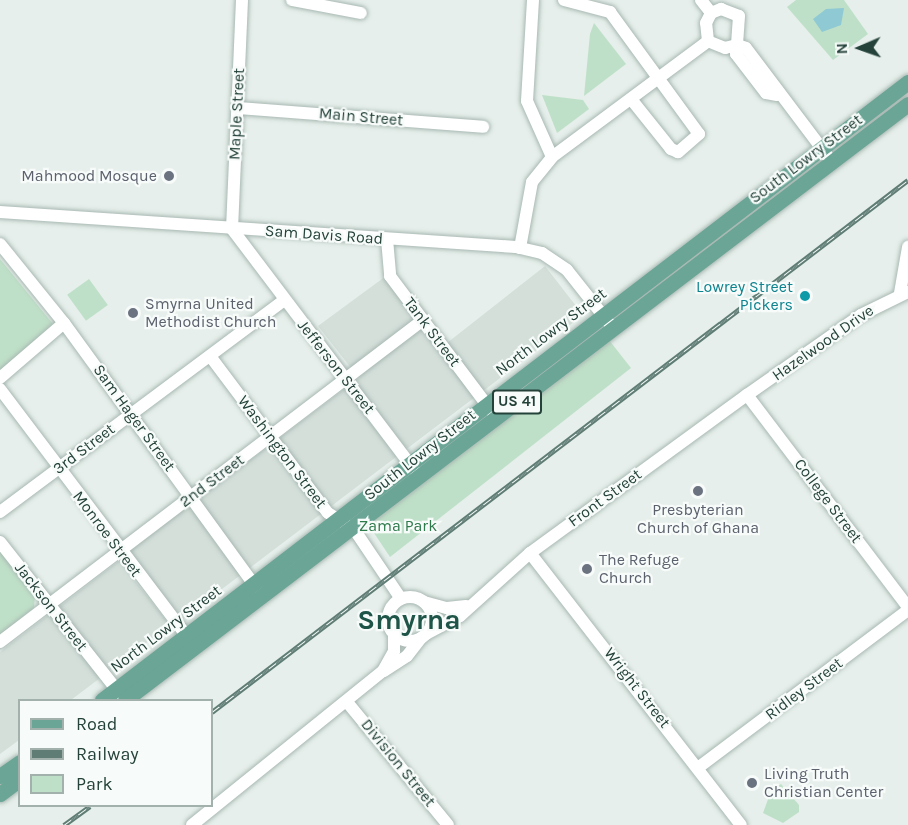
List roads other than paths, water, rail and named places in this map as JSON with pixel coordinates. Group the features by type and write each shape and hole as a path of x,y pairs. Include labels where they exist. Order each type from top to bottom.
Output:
{"main road":[{"name":"North Lowry Street","path":"258,591 409,463 908,82"},
{"name":"South Lowry Street","path":"122,697 258,591 354,529 908,104"},
{"path":"0,776 18,763"},
{"path":"0,794 18,781"}],"street":[{"name":"Maple Street","path":"232,229 242,0"},
{"path":"292,0 361,13"},
{"path":"533,0 527,101 552,157"},
{"path":"564,0 610,12 698,129 678,152 632,99"},
{"path":"701,0 711,13"},
{"path":"708,41 706,23 711,13 722,9 739,16 737,46"},
{"path":"520,248 532,182 552,157 708,41"},
{"path":"708,41 725,48 737,46 746,48 777,95 831,162"},
{"name":"Main Street","path":"238,108 483,127"},
{"name":"Sam Davis Road","path":"0,212 520,248 542,253 567,270 614,328"},
{"name":"Jefferson Street","path":"232,229 283,301 348,380 420,477"},
{"name":"Tank Street","path":"387,239 390,276 496,418"},
{"name":"Sam Hager Street","path":"0,244 64,323 258,591"},
{"name":"Hazelwood Drive","path":"747,395 904,293 908,247"},
{"name":"3rd Street","path":"0,512 130,414 202,356 210,356 283,301"},
{"name":"2nd Street","path":"0,642 47,604 348,380 423,320"},
{"path":"0,378 64,323"},
{"name":"Washington Street","path":"210,356 270,437 339,520 354,529 401,599"},
{"name":"Monroe Street","path":"0,389 119,550 191,642"},
{"name":"Front Street","path":"192,825 347,702 382,671 407,656 423,636 451,622 466,606 530,553 747,395"},
{"name":"College Street","path":"747,395 908,609"},
{"name":"Jackson Street","path":"0,542 122,697"},
{"name":"Wright Street","path":"530,553 699,767 741,825"},
{"path":"401,599 424,602 447,609 466,606"},
{"name":"Front Street","path":"382,671 394,651 394,634 389,612 401,599"},
{"path":"394,634 404,640 423,636 432,618 424,602"},
{"name":"Ridley Street","path":"699,767 908,609"},
{"name":"Division Street","path":"347,702 448,825"}],"water":[{"path":"844,8 841,25 822,32 813,19 826,9"}],"railway":[{"path":"213,711 908,180"},
{"path":"64,825 89,807"}],"place":[{"name":"Mahmood Mosque","path":"169,176"},
{"name":"Lowrey Street Pickers","path":"805,296"},
{"name":"Smyrna United Methodist Church","path":"133,313"},
{"name":"Presbyterian Church of Ghana","path":"698,491"},
{"name":"The Refuge Church","path":"587,569"},
{"name":"Living Truth Christian Center","path":"752,783"}],"district":[{"name":"Smyrna","path":"409,620"}],"park label":[{"name":"Zama Park","path":"398,526"}]}
